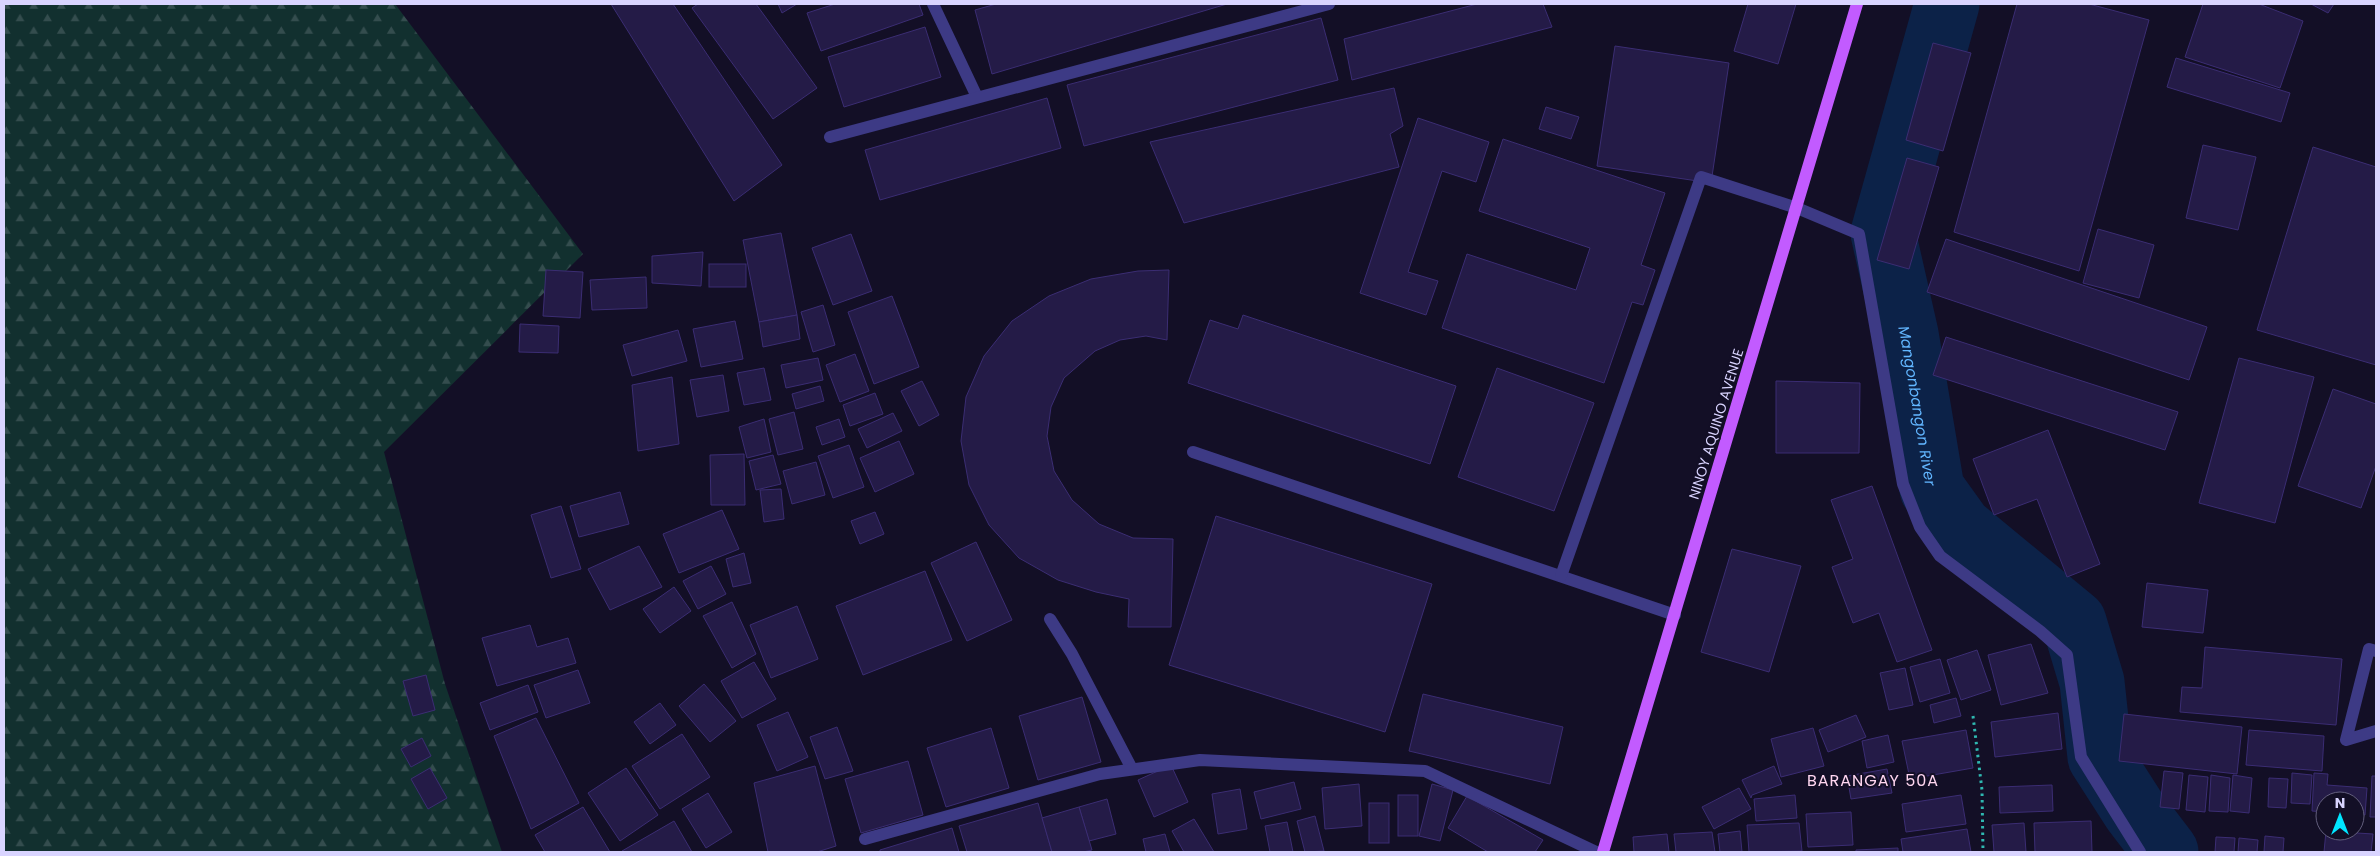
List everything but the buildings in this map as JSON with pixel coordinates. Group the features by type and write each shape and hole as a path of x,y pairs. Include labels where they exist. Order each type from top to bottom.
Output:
{"main road":[{"name":"NINOY AQUINO AVENUE","path":"1603,852 1857,4"}],"street":[{"path":"933,4 977,97"},
{"path":"830,137 1328,4"},
{"path":"1561,576 1701,177 1797,208 1859,234 1903,484 1920,527 1940,556 2040,631 2067,654 2081,757 2140,852"},
{"path":"1193,452 1675,615"},
{"path":"1050,619 1072,654 1132,769"},
{"path":"2376,651 2369,649 2346,740 2376,730"},
{"path":"865,839 1100,774 1200,760 1425,771 1596,852"}],"path":[{"path":"1973,716 1982,790 1983,852"}],"green space":[{"path":"4,4 395,4 583,254 384,452 445,684 502,852 4,852"}],"waterway":[{"name":"Mangonbangon River","path":"1947,4 1883,233 1906,334 1932,489 1960,528 2074,622 2092,682 2100,757 2134,810 2166,852"}],"district":[{"name":"BARANGAY 50A","path":"1873,780"}]}
